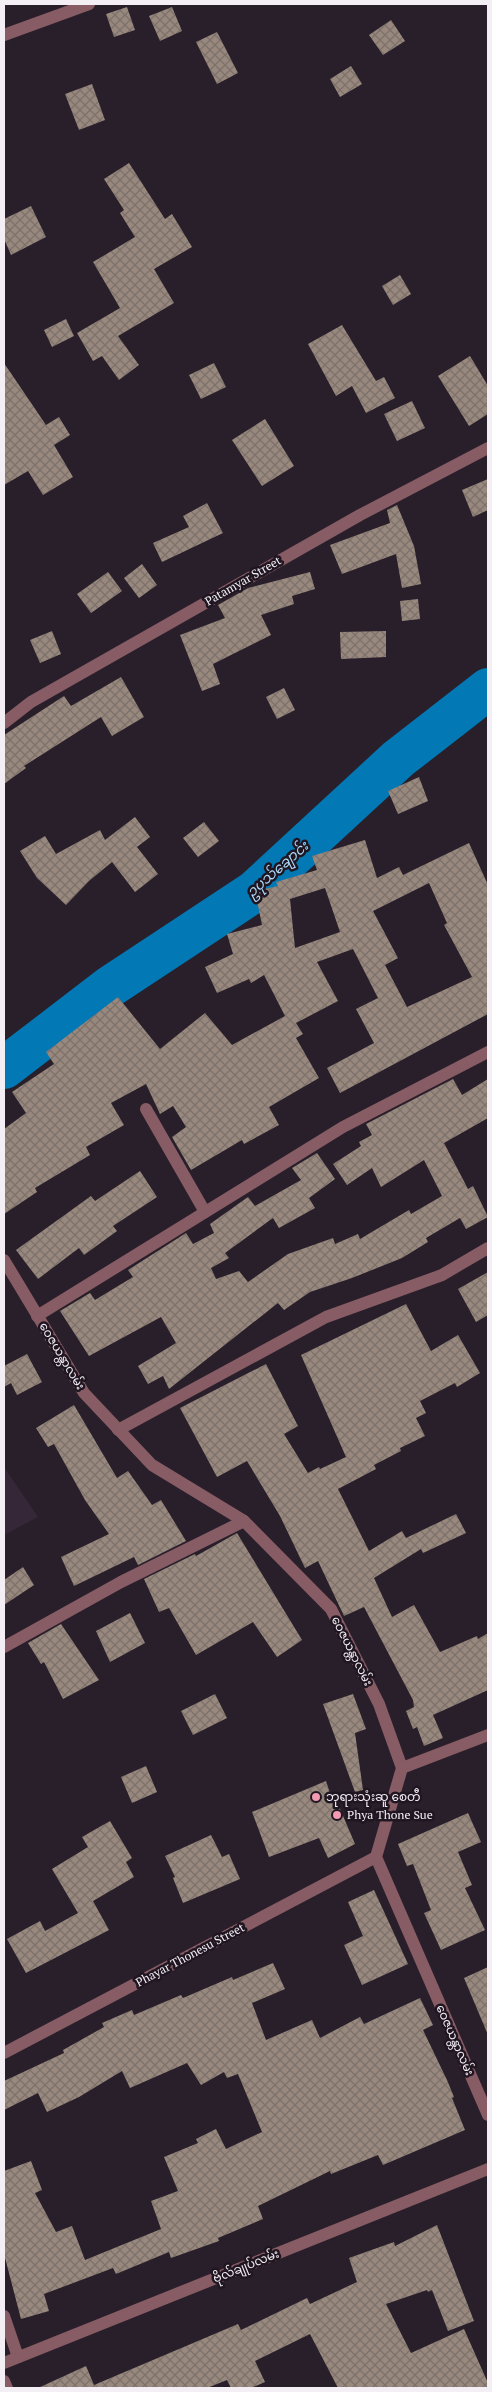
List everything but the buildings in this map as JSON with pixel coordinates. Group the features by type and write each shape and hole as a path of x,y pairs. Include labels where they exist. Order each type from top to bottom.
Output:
{"street":[{"path":"4,35 81,5"},
{"name":"Patamyar Street","path":"4,723 31,702 351,520 488,448"},
{"path":"37,1316 343,1128 488,1052"},
{"path":"146,1109 205,1212"},
{"path":"118,1430 326,1317 442,1275 488,1248"},
{"name":"ဝေဇယန္တာလမ်း","path":"4,1260 84,1393 118,1430 152,1465 244,1521 331,1609 380,1704 402,1768"},
{"path":"4,1647 121,1582 244,1521"},
{"path":"376,1857 402,1768 488,1735"},
{"name":"ဝေဇယန္တာလမ်း","path":"376,1857 488,2115"},
{"name":"Phayar Thonesu Street","path":"4,2053 376,1857"},
{"name":"ဗိုလ်ချုပ်လမ်း","path":"4,2363 488,2169"},
{"path":"4,2316 18,2357"},
{"path":"4,2382 7,2388"}],"shaded area":[{"path":"4,1467 38,1517 4,1535"}],"waterway":[{"name":"ဥပုသ်ချောင်း","path":"4,1068 111,986 255,891 398,759 488,689"}],"place":[{"name":"ဘုရားသုံးဆူ စေတီ","path":"316,1797"},
{"name":"Phya Thone Sue","path":"337,1815"}]}
